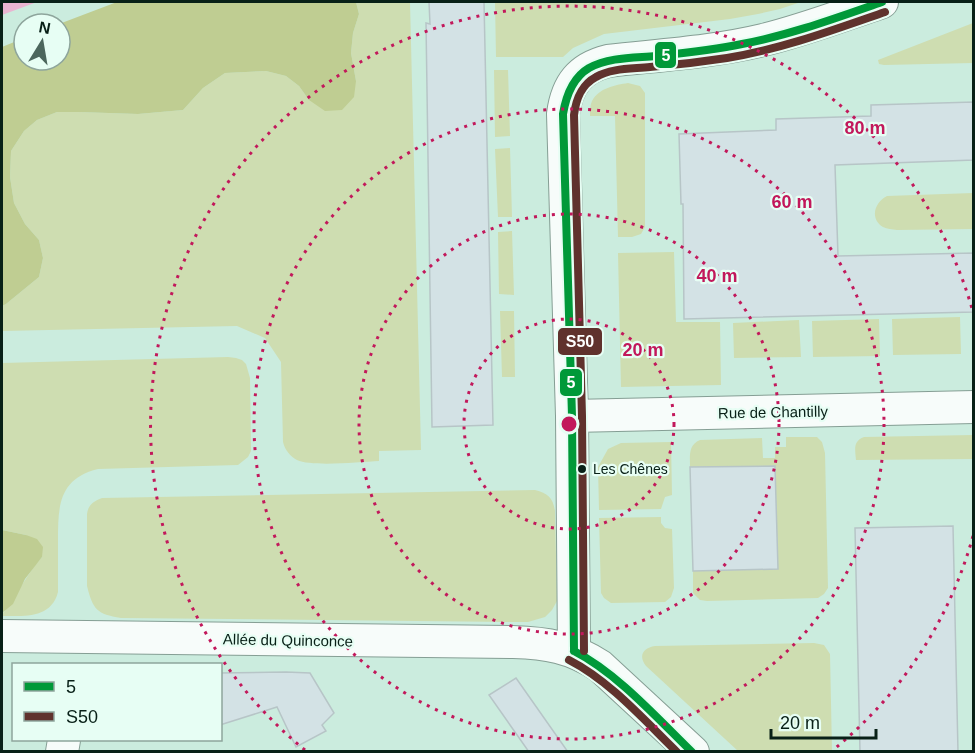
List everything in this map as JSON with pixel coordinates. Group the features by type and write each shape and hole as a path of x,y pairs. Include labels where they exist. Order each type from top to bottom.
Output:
{"street":[{"path":"574,651 572,416 563,114 567,95 579,76 595,64 738,45 770,38 882,2"},
{"name":"Rue de Chantilly","path":"572,416 974,407"},
{"name":"Allée du Quinconce","path":"2,636 83,651 513,642 547,645 574,651 600,666 693,752"}],"green space":[{"path":"117,2 356,2 359,14 353,33 351,53 356,81 354,97 342,110 325,111 309,100 299,86 286,76 266,71 225,73 203,88 183,110 138,114 57,112 37,120 24,131 11,151 10,177 14,203 25,224 39,240 43,258 39,277 2,306 2,47 12,43 12,72 72,72 72,19"},
{"path":"356,2 410,2 421,450 379,451 379,461 313,463 294,458 286,450 283,442 281,362 265,338 237,326 2,331 2,306 39,277 43,258 39,240 25,224 14,203 10,177 11,151 24,131 37,120 57,112 138,114 183,110 203,88 225,73 266,71 286,76 299,86 309,100 356,81 351,53 353,33 359,14"},
{"path":"495,2 801,2 780,9 730,19 604,34 573,48 563,57 496,57"},
{"path":"973,23 973,63 879,64 878,60"},
{"path":"494,70 508,70 510,136 495,137"},
{"path":"628,83 640,86 645,93 645,227 641,234 632,237 618,237 615,116 590,116 590,110 592,101 603,90"},
{"path":"510,148 512,217 498,217 495,149"},
{"path":"973,193 973,229 888,229 879,223 875,215 879,202 887,196"},
{"path":"512,231 514,295 499,294 498,232"},
{"path":"674,252 676,322 720,322 721,385 621,387 618,253"},
{"path":"500,311 514,311 515,377 502,377"},
{"path":"960,317 961,354 893,355 892,319"},
{"path":"879,319 880,356 813,357 812,321"},
{"path":"799,320 801,357 734,358 733,323"},
{"path":"228,357 242,360 246,364 250,378 251,451 248,457 238,465 98,469 74,480 63,497 58,519 58,592 54,601 49,607 36,614 2,616 42,557 26,535 2,530 2,363"},
{"path":"973,435 973,459 856,460 856,443 864,437"},
{"path":"786,437 817,437 822,442 825,453 828,588 818,598 700,600 693,593 693,571 778,569 775,466 690,467 693,445 700,440 762,438 763,458 775,458 775,447 786,447"},
{"path":"671,442 672,495 665,497 661,509 599,510 598,467 608,449 621,443"},
{"path":"535,490 549,497 555,511 557,601 545,617 528,622 121,618 106,615 97,610 91,601 87,586 87,514 92,504 102,498"},
{"path":"661,517 661,523 665,528 672,529 674,588 671,597 665,602 611,603 601,593 599,518"},
{"path":"2,530 37,539 43,547 42,557 25,579 13,604 2,613"},
{"path":"814,643 824,645 830,654 832,751 738,751 646,666 642,659 645,651 655,646"}],"shaded area":[{"path":"2,2 37,2 2,15"}],"building":[{"path":"429,2 484,2 493,425 432,427 426,23 430,24"},
{"path":"974,102 974,160 835,165 838,256 974,253 974,312 684,319 683,204 681,204 679,134 776,130 776,119 871,116 871,105"},
{"path":"775,466 778,569 693,571 690,467"},
{"path":"953,526 958,752 860,752 855,528"},
{"path":"222,673 310,673 334,713 322,725 326,731 296,747 277,707 222,724"},
{"path":"516,678 568,752 529,752 489,695"}],"transit line":[{"name":"5","path":"574,651 572,416 563,114 571,88 583,72 597,64 622,59 710,50 760,40 813,26 882,2"},
{"name":"S50","path":"584,651 582,416 574,115 580,93 591,80 608,72 698,62 768,50 885,12"},
{"name":"5","path":"574,651 606,671 692,752"},
{"name":"S50","path":"569,660 612,690 677,752"}],"place":[{"name":"Les Chênes","path":"582,469"}]}
